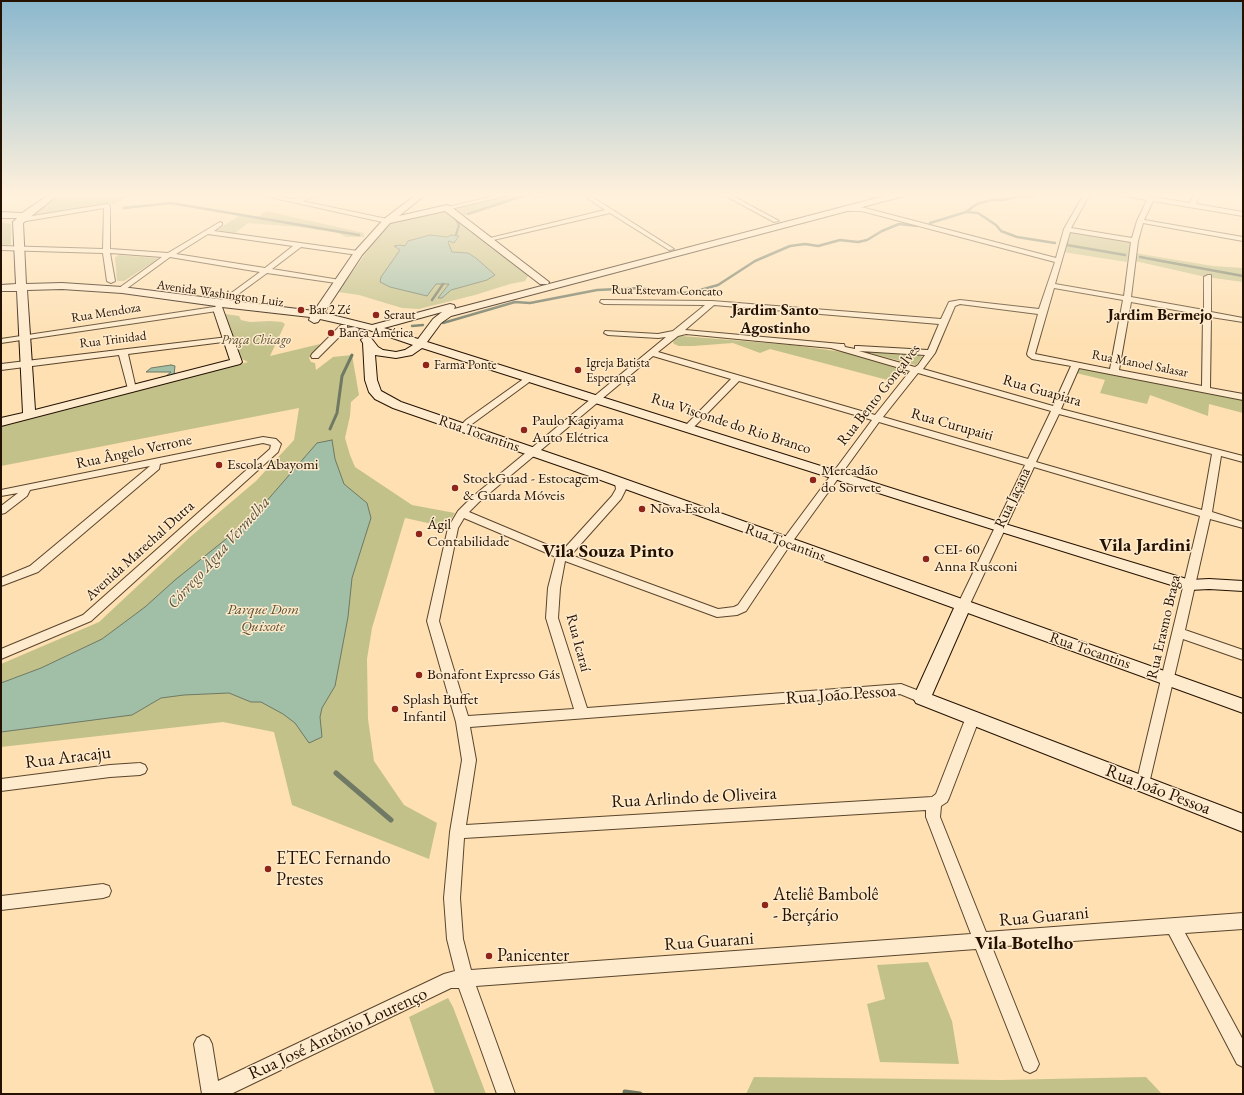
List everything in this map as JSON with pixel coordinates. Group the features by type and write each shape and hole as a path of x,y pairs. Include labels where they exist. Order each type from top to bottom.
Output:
{"main road":[{"path":"316,317 358,253 365,245"},
{"path":"497,245 544,282"},
{"path":"372,328 686,245"},
{"path":"421,343 437,320 443,316 708,245"},
{"path":"19,248 29,415"},
{"name":"Avenida Washington Luiz","path":"1,293 22,289 62,286 100,287 218,307"},
{"name":"Avenida Washington Luiz","path":"1,288 108,292 218,307 316,317 372,328"},
{"path":"1,422 236,362 218,307"},
{"name":"Avenida Washington Luiz","path":"316,317 340,330 355,330 361,333 377,352 391,355 408,353 421,343"},
{"name":"Rua Visconde do Rio Branco","path":"372,328 1000,527 1190,585 1209,584 1243,586"},
{"name":"Rua Tocantins","path":"369,343 371,380 375,392 379,396 397,405 620,483 1243,706"},
{"name":"Rua Jaçana","path":"922,698 963,606"},
{"name":"Rua João Pessoa","path":"922,698 1243,823"}],"street":[{"path":"106,245 111,281"},
{"path":"122,290 169,255 186,245"},
{"path":"218,307 299,245"},
{"path":"300,245 358,253"},
{"path":"665,245 671,249"},
{"path":"1002,245 1059,260"},
{"path":"1042,312 1063,245"},
{"path":"1114,373 1127,300 1134,245"},
{"path":"1,248 106,251 169,255 340,282"},
{"path":"1206,390 1206,313 1208,277"},
{"path":"111,281 119,283 132,282"},
{"path":"100,287 108,285 111,281"},
{"path":"1051,285 1243,320"},
{"name":"Rua Estevam Concato","path":"604,302 712,303 945,322"},
{"path":"506,1094 465,980 455,939 452,898 456,832 469,760 463,722 433,621 453,528 462,513 531,452 712,303"},
{"name":"Rua Bento Gonçalves","path":"563,556 717,613 731,612 742,608 786,543 837,475 876,419 916,369 921,367 931,353 952,304 955,303 1042,312"},
{"name":"Rua Mendoza","path":"1,341 218,307"},
{"name":"Rua Manoel Salasar","path":"1042,312 1031,354 1032,356 1243,397"},
{"path":"315,356 340,330"},
{"path":"608,334 658,336 686,332 834,346 931,353"},
{"name":"Rua Trinidad","path":"1,366 228,339"},
{"name":"Rua Guapiara","path":"834,346 1056,410 1243,459"},
{"path":"123,352 132,389"},
{"name":"Rua Curupaiti","path":"652,353 1243,525"},
{"name":"Rua Jaçana","path":"963,606 1076,365"},
{"path":"466,430 466,425 469,422 529,378"},
{"path":"688,428 737,378"},
{"name":"Rua Ângelo Verrone","path":"1,494 263,440 273,441"},
{"name":"Avenida Marechal Dutra","path":"1,654 87,618 275,450 276,444 273,441"},
{"name":"Rua Erasmo Braga","path":"1143,784 1206,514 1217,452"},
{"path":"1,582 34,569 155,467 156,463"},
{"path":"110,472 128,473 132,476 133,480 130,488"},
{"name":"Rua Icaraí","path":"582,714 552,618 554,588 560,560 618,496 621,489 620,483"},
{"path":"1,511 23,494 26,489"},
{"path":"462,513 563,556"},
{"path":"1179,633 1243,655"},
{"name":"Rua João Pessoa","path":"463,722 901,690 922,698"},
{"path":"973,717 942,798 934,803 933,817 1030,1064"},
{"name":"Rua Aracaju","path":"1,785 110,771 140,769"},
{"name":"Rua Arlindo de Oliveira","path":"456,832 934,803"},
{"path":"1,903 103,891"},
{"name":"Rua Guarani","path":"465,980 982,942 1243,921"},
{"path":"1173,926 1243,1058"},
{"name":"Rua José Antônio Lourenço","path":"211,1094 450,980 465,980"},
{"path":"203,1044 211,1094"}],"green space":[{"path":"372,245 490,245 528,276 525,281 419,309 402,308 359,295 338,292"},
{"path":"1066,245 1130,245 1127,262 1063,252"},
{"path":"1135,253 1213,266 1243,268 1243,282 1206,277 1135,261"},
{"path":"119,255 158,259 124,281 117,281 115,257"},
{"name":"Parque Dom Quixote","path":"225,314 239,316 241,320 250,322 270,321 282,322 285,324 270,356 320,344 309,358 311,362 315,363 316,370 333,357 352,355 359,395 351,402 350,416 345,438 355,467 412,505 455,513 446,527 405,518 372,628 367,659 368,719 374,761 404,805 437,823 429,859 292,805 274,732 223,722 1,747 1,664 99,622 190,537 256,481 294,440 299,408 1,466 1,426 248,362 242,359"},
{"path":"682,336 792,345 843,352 900,369 902,372 895,382 770,349 760,353 733,343 693,346 679,346 674,344 673,342 677,337"},
{"path":"865,352 919,355 922,357 916,365"},
{"path":"1079,369 1243,398 1243,413 1209,404 1208,416 1150,395 1147,404 1100,393 1105,380 1076,373"},
{"path":"928,962 952,1021 959,1064 880,1062 867,1004 885,999 877,965"},
{"path":"448,998 453,1007 486,1094 435,1094 409,1017"},
{"path":"754,1077 1001,1080 1146,1077 1162,1094 746,1094"}],"water":[{"path":"449,245 452,252 468,253 495,275 487,280 451,290 442,298 438,298 449,284 436,284 427,296 390,287 380,282 381,277 400,250 394,246"},
{"path":"171,365 175,366 174,375 165,377 171,372 146,372 151,368"},
{"name":"Córrego Àgua Vermelha","path":"332,440 335,459 344,484 367,503 371,518 352,578 348,617 335,686 322,708 320,717 322,737 309,743 295,723 283,714 261,702 251,702 229,693 184,695 161,698 132,715 1,732 1,683 41,668 102,639 145,607 175,580 251,519 317,443"}],"waterway":[{"path":"443,323 515,302 530,303 597,290 640,288 682,293 693,292 718,285 755,261 790,246 797,245"},
{"path":"812,245 821,245"},
{"path":"1068,245 1125,255"},
{"path":"1140,257 1243,276"},
{"path":"432,300 443,284"},
{"path":"412,326 423,325"},
{"path":"330,429 337,413 342,376 352,355"},
{"path":"336,773 391,820"},
{"path":"625,1092 640,1094"}],"place":[{"name":"Bar 2 Zé","path":"301,310"},
{"name":"Seraut","path":"376,315"},
{"name":"Banca América","path":"331,333"},
{"name":"Farma Ponte","path":"426,365"},
{"name":"Igreja Batista Esperança","path":"578,370"},
{"name":"Paulo Kagiyama Auto Elétrica","path":"524,430"},
{"name":"Escola Abayomi","path":"219,465"},
{"name":"Mercadão do Sorvete","path":"813,480"},
{"name":"StockGuad - Estocagem & Guarda Móveis","path":"455,488"},
{"name":"Nova Escola","path":"642,509"},
{"name":"Ágil Contabilidade","path":"419,534"},
{"name":"CEI- 60 Anna Rusconi","path":"926,559"},
{"name":"Bonafont Expresso Gás","path":"419,675"},
{"name":"Splash Buffet Infantil","path":"395,709"},
{"name":"ETEC Fernando Prestes","path":"268,869"},
{"name":"Ateliê Bambolê - Berçário","path":"765,905"},
{"name":"Panicenter","path":"489,956"}],"district":[{"name":"Jardim Bermejo","path":"1160,316"},
{"name":"Jardim Santo Agostinho","path":"775,320"},
{"name":"Vila Jardini","path":"1145,546"},
{"name":"Vila Souza Pinto","path":"608,552"},
{"name":"Vila Botelho","path":"1024,944"}],"park label":[{"name":"Praça Chicago","path":"256,340"}]}
